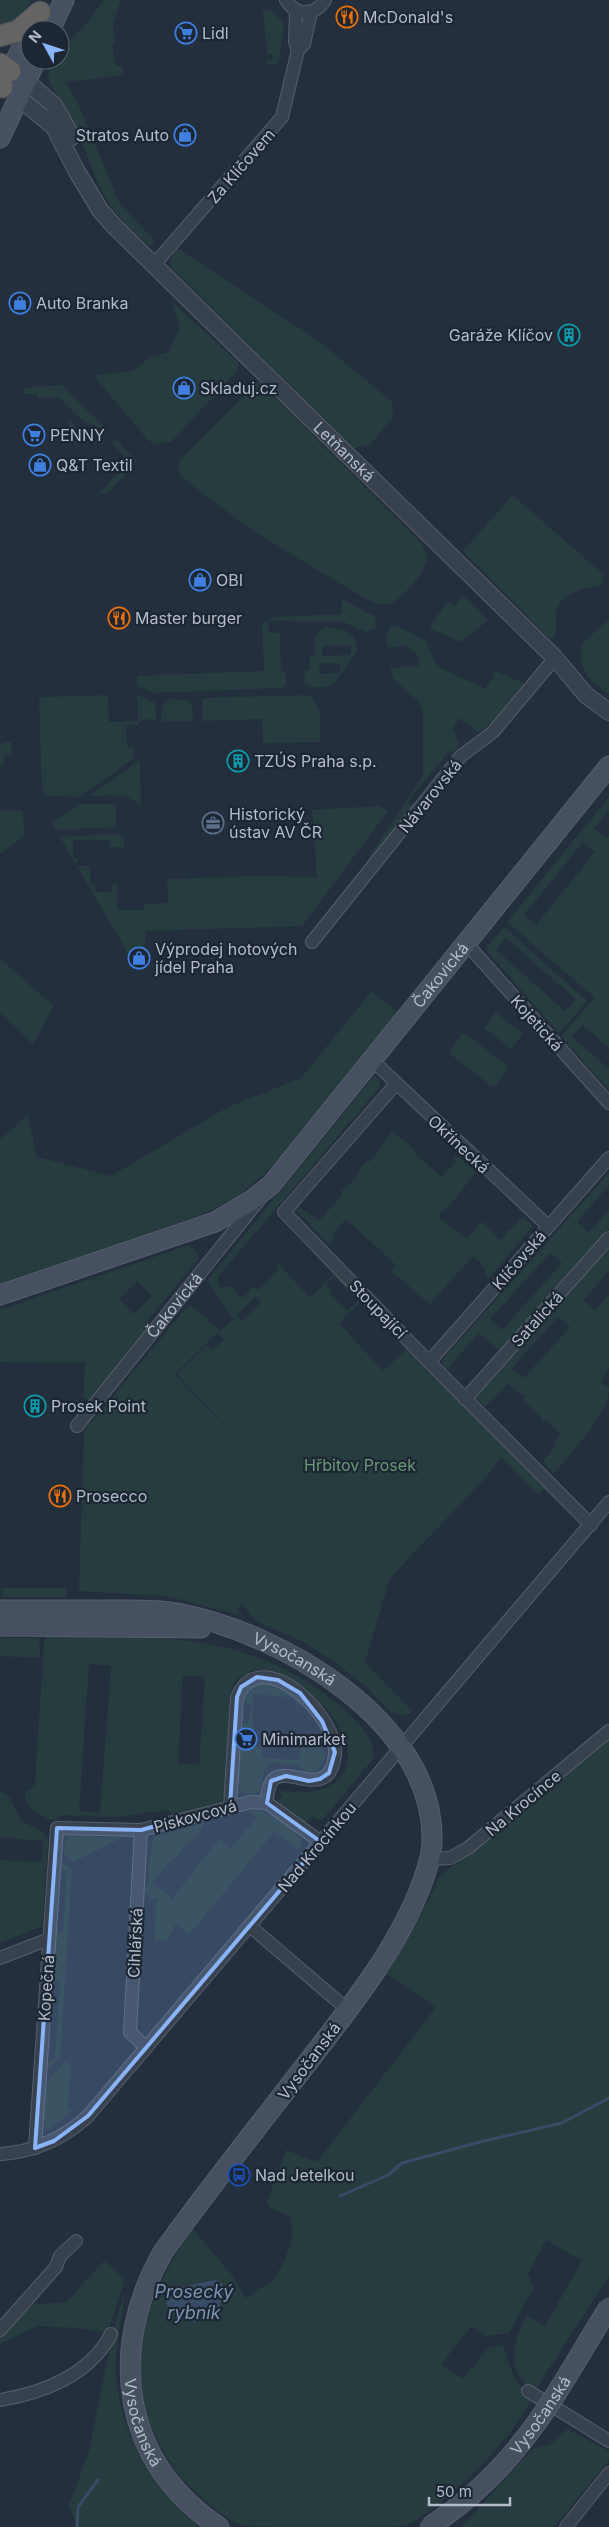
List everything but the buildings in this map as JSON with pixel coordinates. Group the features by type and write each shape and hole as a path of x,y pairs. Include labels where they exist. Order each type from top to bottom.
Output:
{"highway":[{"path":"0,36 20,30"}],"main road":[{"path":"40,20 64,0"},
{"path":"0,138 8,82 20,58"},
{"path":"8,82 23,70"},
{"name":"Čakovická","path":"0,1295 215,1222 252,1200 270,1185 609,766"},
{"name":"Vysočanská","path":"0,1610 164,1611 204,1620 242,1633 295,1656 336,1683 380,1722 401,1749 414,1770 425,1799 431,1826 430,1859 421,1886 398,1933 348,2010 163,2252 142,2294 134,2322 130,2345 129,2370 138,2422 159,2466 182,2496 219,2527"},
{"name":"Vysočanská","path":"0,1626 167,1626 221,1629 242,1633"},
{"name":"Vysočanská","path":"429,2527 452,2512 481,2488 520,2447 609,2307"}],"street":[{"path":"286,0 296,11 311,12 317,10 325,0"},
{"name":"Za Klíčovem","path":"296,11 295,42 298,50"},
{"name":"Za Klíčovem","path":"153,266 282,117 298,50 304,44 311,12"},
{"name":"Letňanská","path":"8,82 54,127 100,210 153,266 556,658 586,695 609,712"},
{"name":"Návarovská","path":"312,942 461,756 493,732 556,658"},
{"name":"Kojetická","path":"466,943 609,1103"},
{"name":"Okřínecká","path":"372,1060 395,1084 548,1226"},
{"name":"Stoupající","path":"395,1084 284,1212 465,1399 591,1525"},
{"name":"Klíčovská","path":"429,1362 609,1158"},
{"name":"Čakovická","path":"77,1426 212,1260 270,1185"},
{"name":"Satalická","path":"465,1399 609,1238"},
{"name":"Nad Krocínkou","path":"0,2154 35,2148 54,2141 74,2129 88,2116 609,1502"},
{"path":"230,1806 237,1696 241,1687 248,1681 265,1677 291,1686 300,1693 322,1721 333,1740 334,1763 329,1772 320,1779 309,1781 277,1776 271,1781 267,1803 321,1842"},
{"name":"Na Krocínce","path":"430,1859 450,1858 468,1848 609,1731"},
{"name":"Pískovcová","path":"57,1828 141,1830 230,1806 250,1802 267,1803"},
{"name":"Kopečná","path":"35,2148 57,1828"},
{"name":"Cihlářská","path":"141,1830 130,2032 146,2048"},
{"path":"250,1926 348,2010"},
{"path":"0,1958 49,1939"},
{"path":"0,2330 56,2267 60,2256 76,2241"},
{"path":"0,2400 36,2391 76,2374 95,2358 111,2334"},
{"path":"528,2391 609,2441"},
{"path":"566,2527 609,2473"}],"highlighted area":[{"path":"257,1677 278,1680 300,1693 322,1721 335,1752 329,1773 320,1779 309,1781 286,1776 271,1781 267,1803 321,1842 88,2116 54,2141 35,2148 57,1828 141,1830 230,1806 237,1697 241,1687"}],"green space":[{"path":"0,0 31,0 19,17 0,27"},
{"path":"104,0 121,0 113,23 115,44 112,44 116,66 122,66 123,75 66,82 80,108 120,204 155,241 151,245 148,245 127,225 109,203 98,183 71,117 49,79 49,70 70,70 70,41 86,24"},
{"path":"263,10 273,11 284,24 276,82 278,64 267,64 267,60 273,60 272,54 267,54"},
{"path":"177,248 319,341 392,402 393,417 370,445 354,448 170,266 171,258"},
{"path":"172,302 238,362 238,370 171,442 156,444 148,440 93,375 133,371 150,357 169,352 180,327"},
{"path":"258,381 422,544 427,557 426,564 412,585 394,602 384,605 370,601 321,572 248,527 180,475 178,466 181,459"},
{"path":"62,385 103,426 103,429 84,422 59,397 37,398 37,394 23,394 24,388"},
{"path":"70,420 88,443 69,443"},
{"path":"115,438 139,465 129,458 126,462 132,468 108,493 99,493 126,464 124,462 126,459 112,443"},
{"path":"511,497 515,497 604,575 601,585 579,590 562,601 556,615 554,638 549,638 463,551"},
{"path":"463,595 488,620 461,642 429,628 447,602 455,606"},
{"path":"342,599 374,616 376,621 375,628 367,632 341,621 268,621 269,633 280,633 281,671 286,672 286,684 283,688 154,693 137,686 137,676 264,671 262,625 272,617 342,614"},
{"path":"609,620 609,694 595,684 586,673 581,660 581,652 582,643"},
{"path":"395,625 426,641 437,666 485,689 494,676 492,673 496,672 526,684 492,724 490,723 481,731 476,731 460,718 452,729 458,735 456,737 459,742 454,753 450,750 407,802 413,808 364,865 423,775 423,713 419,702 394,680 390,668 419,666 418,656 405,645 388,648 385,637 391,626"},
{"path":"325,627 347,632 355,640 357,652 333,684 324,687 310,687 305,683 304,671 310,670 310,655 315,655 316,639 321,629","holes":["351,645 351,655 322,656 322,646","319,663 340,663 340,673 320,674"]},
{"path":"108,695 109,722 138,721 137,695 155,702 156,720 139,721 138,725 129,724 126,727 127,746 129,748 133,746 134,758 80,797 45,796 42,791 39,700 43,697"},
{"path":"308,695 317,704 319,710 320,742 263,743 262,719 202,721 202,700 205,698"},
{"path":"171,699 190,702 193,709 193,721 162,722 163,705"},
{"path":"11,742 12,755 4,755 4,764 0,766 0,744"},
{"path":"140,760 141,807 124,796 89,796"},
{"path":"609,797 609,810 594,828 606,838 609,835 609,1048 583,1025 572,1037 609,1069 609,1090 561,1036 595,998 507,922","holes":["583,842 595,852 536,925 524,915"]},
{"path":"79,804 115,804 117,827 56,830 51,823"},
{"path":"379,806 388,811 302,926 146,931 144,954 129,955 60,837 113,834 124,837 124,847 110,847 110,840 73,840 73,858 77,858 77,866 90,866 90,884 94,884 95,892 111,892 112,884 117,884 118,910 144,910 145,904 168,903 167,879 257,876 317,877 312,810"},
{"path":"0,810 23,811 24,836 0,854"},
{"path":"504,927 587,1001 559,1033 485,949","holes":["506,938 576,999 565,1011 496,950"]},
{"path":"0,959 54,1006 33,1044 0,1012"},
{"path":"372,991 398,1013 296,1142 263,1175 234,1199 203,1214 0,1285 0,1140 28,1115 37,1157 111,1176 228,1107 301,1078"},
{"path":"496,1012 523,1034 511,1049 484,1028"},
{"path":"462,1034 466,1034 507,1066 508,1070 495,1086 491,1086 450,1054 450,1051"},
{"name":"Hřbitov Prosek","path":"374,1076 380,1080 379,1088 217,1278 220,1288 232,1286 242,1298 253,1287 259,1290 277,1271 278,1263 310,1298 336,1272 362,1300 339,1323 383,1371 408,1348 544,1489 538,1495 501,1457 488,1475 390,1578 365,1662 413,1712 405,1716 391,1712 365,1686 333,1661 301,1641 256,1621 242,1604 237,1609 243,1616 166,1596 79,1591 84,1431 187,1307 191,1305 220,1330 175,1374 256,1459 177,1374 207,1345 213,1350 224,1339 218,1333 233,1319 207,1281","holes":["334,1276 358,1301 347,1311 330,1294 332,1292 326,1285","256,1297 261,1303 242,1321 237,1315"]},
{"path":"392,1131 415,1150 414,1152 441,1177 456,1161 453,1158 456,1155 476,1172 446,1210 444,1209 440,1214 440,1218 465,1238 468,1238 479,1223 484,1223 499,1239 503,1239 508,1229 510,1230 523,1216 533,1226 489,1278 484,1273 486,1270 480,1265 481,1263 472,1257 430,1304 391,1271 396,1265 346,1219 333,1234 336,1237 329,1245 296,1210 297,1205 319,1221 343,1194 341,1191 356,1178 360,1168 375,1155"},
{"path":"609,1173 609,1185 577,1222 589,1232 609,1210 609,1229 501,1352 479,1333 446,1370 442,1365 442,1360","holes":["550,1253 562,1263 502,1330 490,1319"]},
{"path":"189,1245 199,1254 198,1260 145,1323 149,1328 89,1400 83,1397 85,1363 0,1362 0,1310","holes":["137,1281 152,1296 134,1314 119,1299"]},
{"path":"609,1246 609,1271 583,1300 595,1310 609,1295 609,1367 601,1383 609,1388 607,1398 603,1409 588,1433 554,1473 543,1461 556,1446 553,1443 561,1434 546,1420 543,1422 541,1420 542,1418 533,1408 522,1400 525,1397 508,1384 485,1407 475,1397","holes":["558,1317 570,1327 524,1378 512,1368"]},
{"path":"0,1588 67,1588 67,1597 4,1597"},
{"path":"47,1637 127,1637 201,1643 236,1650 271,1663 305,1681 340,1706 358,1723 367,1735 371,1742 374,1758 323,1819 319,1820 311,1816 305,1824 277,1803 282,1796 278,1790 304,1792 317,1790 338,1780 345,1771 348,1759 346,1744 333,1718 311,1694 298,1684 284,1677 270,1671 257,1669 235,1680 230,1693 225,1794 220,1804 173,1816 168,1810 115,1817 61,1815 55,1821 35,1811 28,1803 25,1792 35,1786 44,1641","holes":["89,1664 111,1666 100,1813 79,1811","183,1676 205,1677 199,1765 178,1763"]},
{"path":"0,1638 39,1638 40,1656 38,1658 0,1656"},
{"path":"264,1683 285,1690 296,1698 253,1694 253,1729 243,1729 241,1737 241,1725 249,1722 251,1706 242,1698 251,1688"},
{"path":"609,1737 609,2276 534,2392 525,2383 515,2365 515,2346 518,2336 527,2315 545,2326 582,2261 546,2240 528,2274 534,2287 509,2333 486,2336 472,2326 441,2364 463,2379 488,2348 503,2345 516,2380 532,2398 523,2414 495,2451 458,2487 422,2517 406,2526 244,2526 218,2511 188,2485 166,2457 154,2433 144,2405 140,2378 140,2352 145,2326 164,2276 192,2228 231,2274 246,2298 273,2280 285,2260 293,2233 289,2216 270,2208 267,2202 286,2150 317,2162 436,2007 387,1974 429,1900 439,1877","holes":["214,2280 219,2307 205,2319 189,2322 175,2288"]},
{"path":"301,1738 312,1738 321,1744 325,1757 322,1765 317,1770 303,1772 297,1764 271,1763 265,1768 260,1791 249,1795 241,1792 237,1780 240,1741 242,1741 242,1746 263,1747 262,1756 266,1758 299,1760"},
{"path":"0,1792 8,1796 19,1817 25,1823 43,1833 48,1840 42,1926 0,1943 0,1860 42,1862 43,1841 0,1837"},
{"path":"257,1810 270,1815 291,1828 303,1845 297,1849 274,1832 189,1935 176,1924 166,1941 154,1940 157,1898 150,1898 144,1892 150,1878 148,1872 153,1837 203,1823 203,1828 187,1845 185,1844 177,1858 174,1857 152,1882 172,1899 219,1839 231,1848 257,1817 249,1811"},
{"path":"67,1837 121,1838 73,1862 62,1851"},
{"path":"60,1861 72,1869 60,2058 47,2070 47,2061 55,2060 60,1982 53,1980 56,1932 63,1932 67,1871 59,1869"},
{"path":"66,2061 71,2065 68,2109 73,2111 47,2130 44,2127 46,2083"},
{"path":"104,2261 125,2279 110,2326 104,2332 78,2328 37,2326 0,2344 0,2335 30,2305 66,2302"},
{"path":"125,2292 117,2345 116,2371 119,2397 126,2422 148,2469 163,2490 199,2527 77,2527 69,2505 89,2451 114,2327"},
{"path":"567,2429 609,2451 609,2460 554,2527 461,2527 533,2449 551,2444"}],"water":[{"name":"Prosecký rybník","path":"215,2280 223,2284 226,2295 216,2312 210,2317 196,2321 181,2319 170,2310 166,2303 175,2288"}],"waterway":[{"path":"340,2196 388,2175 402,2163 562,2123 609,2098"},
{"path":"77,2527 78,2507 98,2480"}],"place":[{"name":"McDonald's","path":"347,17"},
{"name":"Lidl","path":"186,33"},
{"name":"Stratos Auto","path":"185,135"},
{"name":"Auto Branka","path":"20,303"},
{"name":"Garáže Klíčov","path":"569,335"},
{"name":"Skladuj.cz","path":"184,388"},
{"name":"PENNY","path":"34,435"},
{"name":"Q&T Textil","path":"40,465"},
{"name":"OBI","path":"200,580"},
{"name":"Master burger","path":"119,618"},
{"name":"TZÚS Praha s.p.","path":"238,761"},
{"name":"Historický ústav AV ČR","path":"213,823"},
{"name":"Výprodej hotových jídel Praha","path":"139,958"},
{"name":"Prosek Point","path":"35,1406"},
{"name":"Prosecco","path":"60,1496"},
{"name":"Minimarket","path":"246,1739"},
{"name":"Nad Jetelkou","path":"239,2175"}]}
